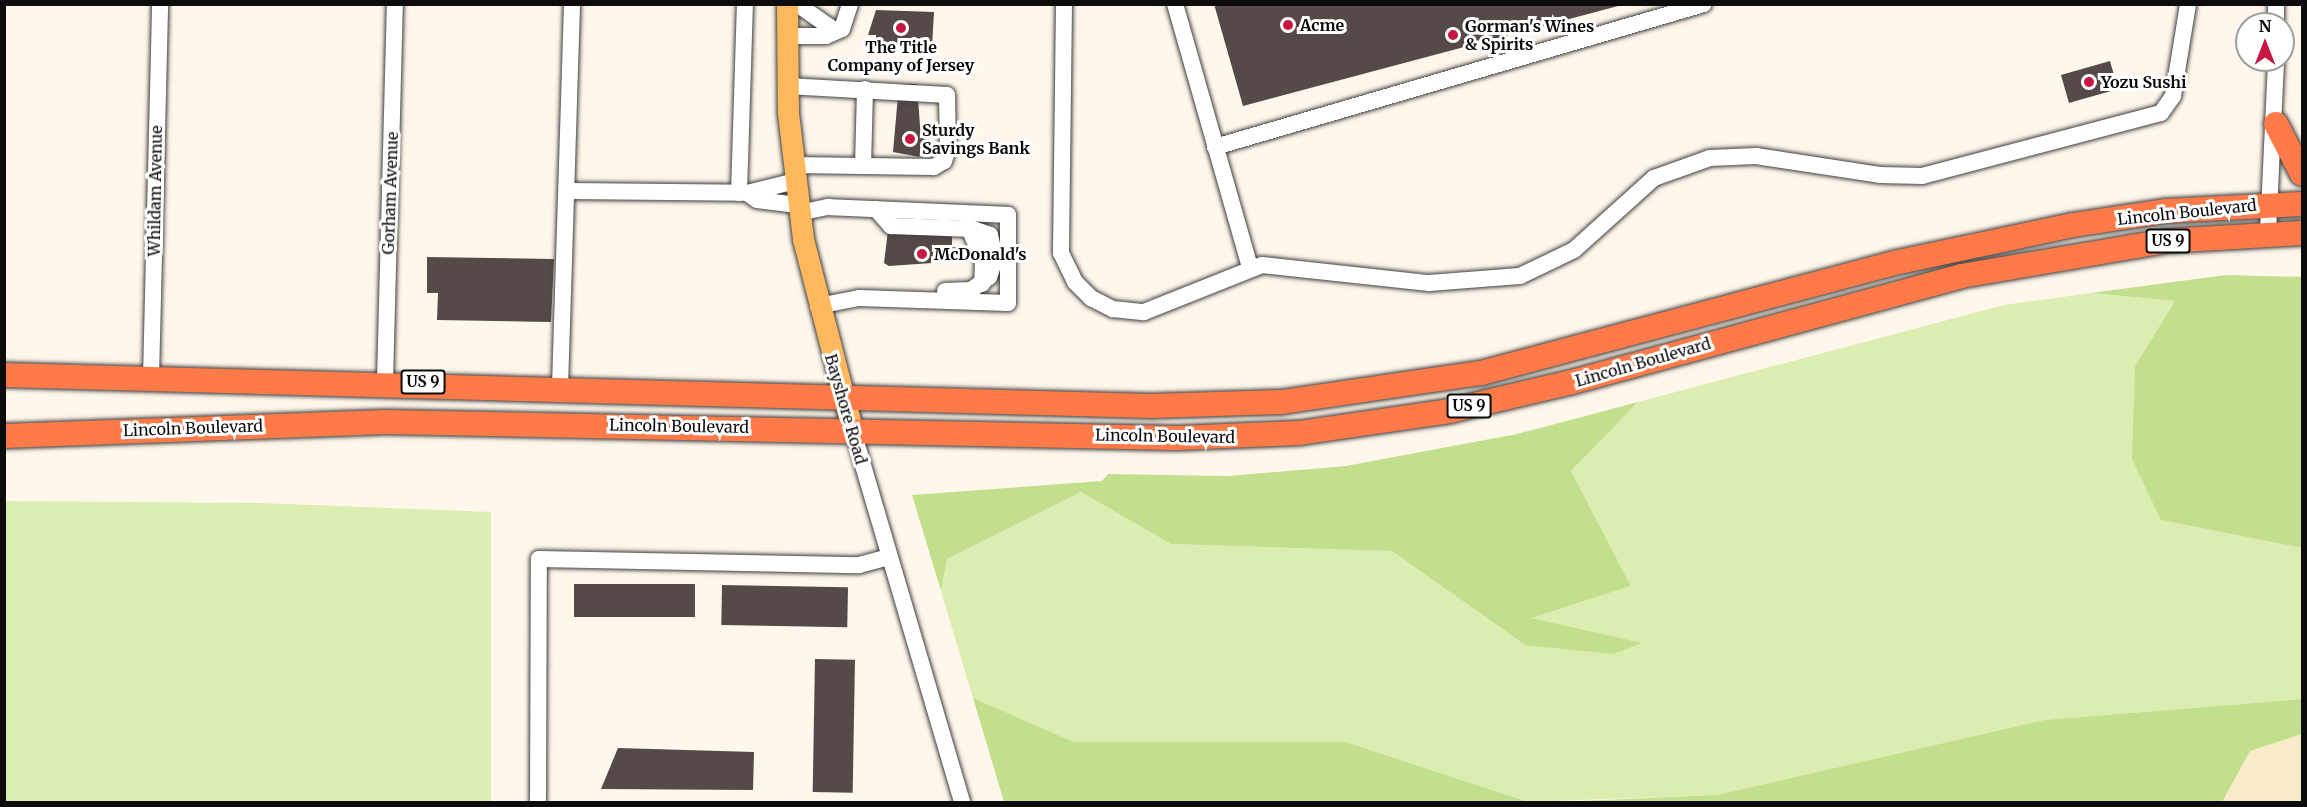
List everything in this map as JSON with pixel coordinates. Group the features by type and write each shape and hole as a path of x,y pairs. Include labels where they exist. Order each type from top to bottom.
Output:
{"highway":[{"path":"2276,124 2302,174"},
{"name":"Lincoln Boulevard","path":"4,375 385,381 842,394 1151,406 1330,398 1518,364 1982,243 2167,211 2302,204"},
{"name":"Lincoln Boulevard","path":"4,436 386,422 852,428 1176,438 1347,428 1572,382 1961,276 2069,254 2268,232 2302,233"}],"main road":[{"name":"Bayshore Road","path":"787,4 787,86 799,209 818,306 852,428"}],"street":[{"name":"Whildam Avenue","path":"151,378 160,4"},
{"name":"Gorham Avenue","path":"385,381 395,4"},
{"path":"560,387 568,191 572,4"},
{"path":"743,193 745,4"},
{"path":"797,4 834,30"},
{"path":"786,36 826,36 846,25 850,4"},
{"path":"1064,4 1058,236 1075,282 1107,306 1144,312 1250,268 1299,266 1429,284 1499,280 1561,259 1654,178 1702,160 1740,155 1922,176 2161,113 2173,96 2188,4"},
{"path":"1175,4 1250,268"},
{"path":"1215,147 1704,4"},
{"path":"2268,232 2276,124 2276,72"},
{"path":"568,191 743,193 794,173 863,166 934,167 944,161 948,148 947,95 787,86"},
{"path":"863,166 865,89"},
{"path":"743,193 757,200 799,209 876,209 1008,215 1008,303 859,298 818,306"},
{"path":"876,209 891,226 969,228 986,232 995,244 993,270 982,285 946,290 936,300"},
{"name":"Bayshore Road","path":"852,428 962,802"},
{"path":"538,802 539,559 860,565 889,557"}],"shaded area":[{"path":"2302,734 2302,802 2222,802 2250,751"}],"green space":[{"path":"2226,275 2302,277 2302,548 2161,520 2132,459 2135,366 2175,301 2091,293"},
{"path":"2091,293 2175,301 2135,366 2161,520 2302,548 2302,699 2044,720 1717,795 1528,802 1346,742 1074,742 973,698 941,591 947,559 1081,492 1171,544 1392,551 1525,645 1530,618 1631,586 1571,471 1638,402 2004,305"},
{"path":"1638,402 1571,471 1631,586 1531,618 1642,643 1613,654 1525,645 1392,551 1171,544 1081,492 947,559 941,591 912,495 1102,481 1108,474 1229,476 1346,466 1517,434"},
{"path":"5,501 261,503 491,512 491,802 5,802"},
{"path":"973,698 1074,742 1346,742 1528,802 1004,802"},
{"path":"2302,699 2302,734 2250,751 2222,802 1557,802 1717,795 2044,720"}],"building":[{"path":"1214,4 1622,4 1622,5 1243,106"},
{"name":"The Title Company of Jersey","path":"876,10 934,12 932,47 876,45 876,35 868,35"},
{"name":"Yozu Sushi","path":"2110,61 2118,89 2069,103 2061,75"},
{"name":"Sturdy Savings Bank","path":"899,84 917,84 920,126 927,126 926,154 920,157 893,152"},
{"name":"McDonald's","path":"888,230 952,236 952,247 961,248 961,261 889,266 884,263"},
{"path":"427,257 554,259 551,322 437,320 438,293 427,293"},
{"path":"574,584 695,584 695,617 574,617"},
{"path":"722,585 848,587 847,627 721,625"},
{"path":"815,659 855,660 853,793 813,792"},
{"path":"618,748 754,752 753,790 601,789"}],"place":[{"name":"Acme","path":"1288,25"},
{"name":"The Title Company of Jersey","path":"901,28"},
{"name":"Gorman's Wines & Spirits","path":"1453,35"},
{"name":"Yozu Sushi","path":"2089,82"},
{"name":"Sturdy Savings Bank","path":"910,139"},
{"name":"McDonald's","path":"922,254"}]}
